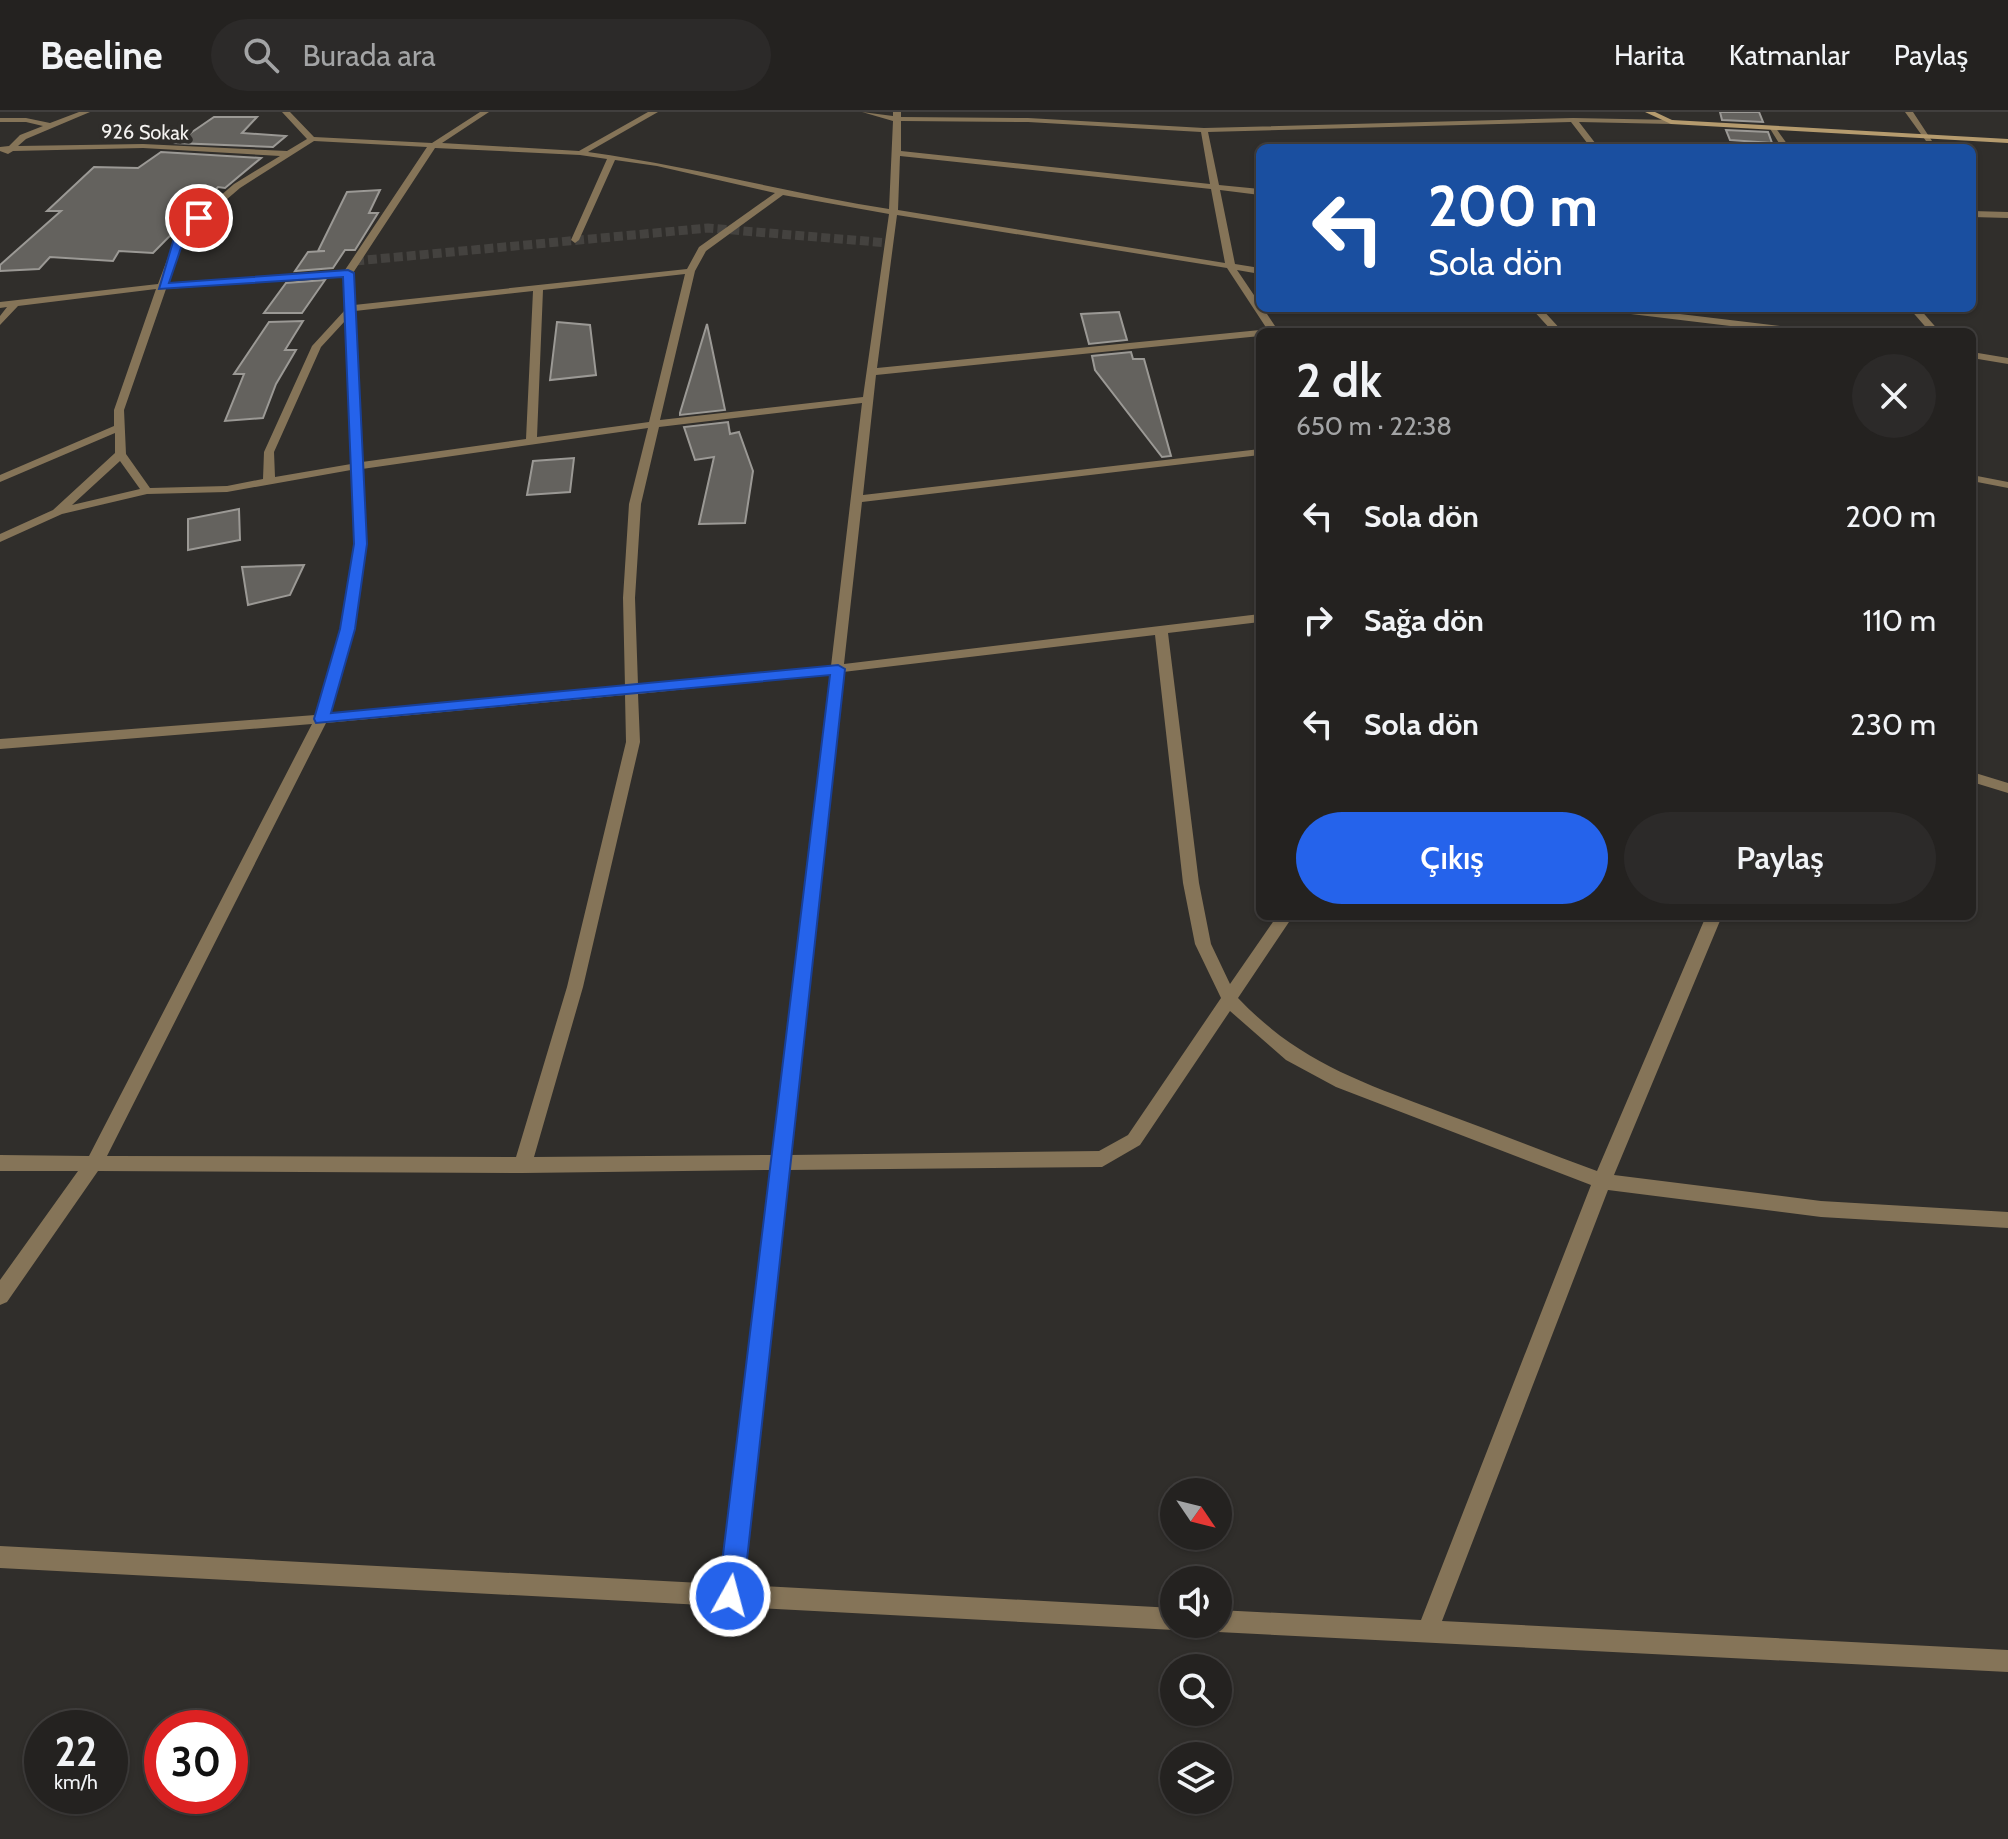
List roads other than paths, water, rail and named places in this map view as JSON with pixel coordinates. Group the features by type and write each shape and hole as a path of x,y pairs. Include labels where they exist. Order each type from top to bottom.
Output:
{"street":[{"path":"0,157 13,149 23,137 86,112"},
{"path":"286,112 299,116 312,139"},
{"path":"0,1296 94,1163 321,719 347,629 360,544 352,308 348,273 431,147 485,112"},
{"path":"580,153 654,112"},
{"path":"866,112 1204,130 1573,120 1671,122 1929,139 2008,141"},
{"path":"1649,112 1671,122"},
{"path":"1909,112 1929,139"},
{"path":"730,1596 893,213 896,116"},
{"path":"0,120 26,120 51,126"},
{"path":"1573,120 1592,144"},
{"path":"1772,129 1783,144"},
{"path":"1204,130 1231,268 1256,307"},
{"path":"147,491 121,454 119,410 180,235 237,186 312,139 580,153 893,213 1256,271"},
{"name":"926 Sokak","path":"0,149 143,146 290,154"},
{"path":"895,153 1256,192"},
{"path":"575,240 612,158"},
{"path":"523,1165 575,987 633,742 629,598 635,504 690,271 702,249 783,191"},
{"path":"1976,214 2008,215"},
{"path":"269,482 269,452 317,346 352,308 690,271"},
{"path":"0,305 162,286 348,273"},
{"path":"531,442 538,289"},
{"path":"0,322 14,304"},
{"path":"1540,312 1554,328"},
{"path":"1918,312 1932,328"},
{"path":"1698,313 1782,328"},
{"path":"872,372 1256,333"},
{"path":"1976,356 2008,361"},
{"path":"0,538 57,512 147,491 227,489 357,466 655,424 869,399"},
{"path":"0,479 120,427"},
{"path":"858,499 1256,452"},
{"path":"57,512 121,454"},
{"path":"1976,479 2008,485"},
{"path":"0,744 631,691 1256,618"},
{"path":"1161,630 1191,883 1203,944 1229,999 1259,1029 1292,1055 1342,1082 1602,1181 1821,1209 2008,1220"},
{"path":"1976,778 2008,788"},
{"path":"0,1163 523,1165 1102,1159 1134,1140 1282,920"},
{"path":"1427,1632 1602,1181 1712,920"},
{"path":"0,1557 1160,1618"},
{"path":"1232,1622 2008,1661"}],"tunnel":[{"path":"355,261 708,228 889,243"}]}
